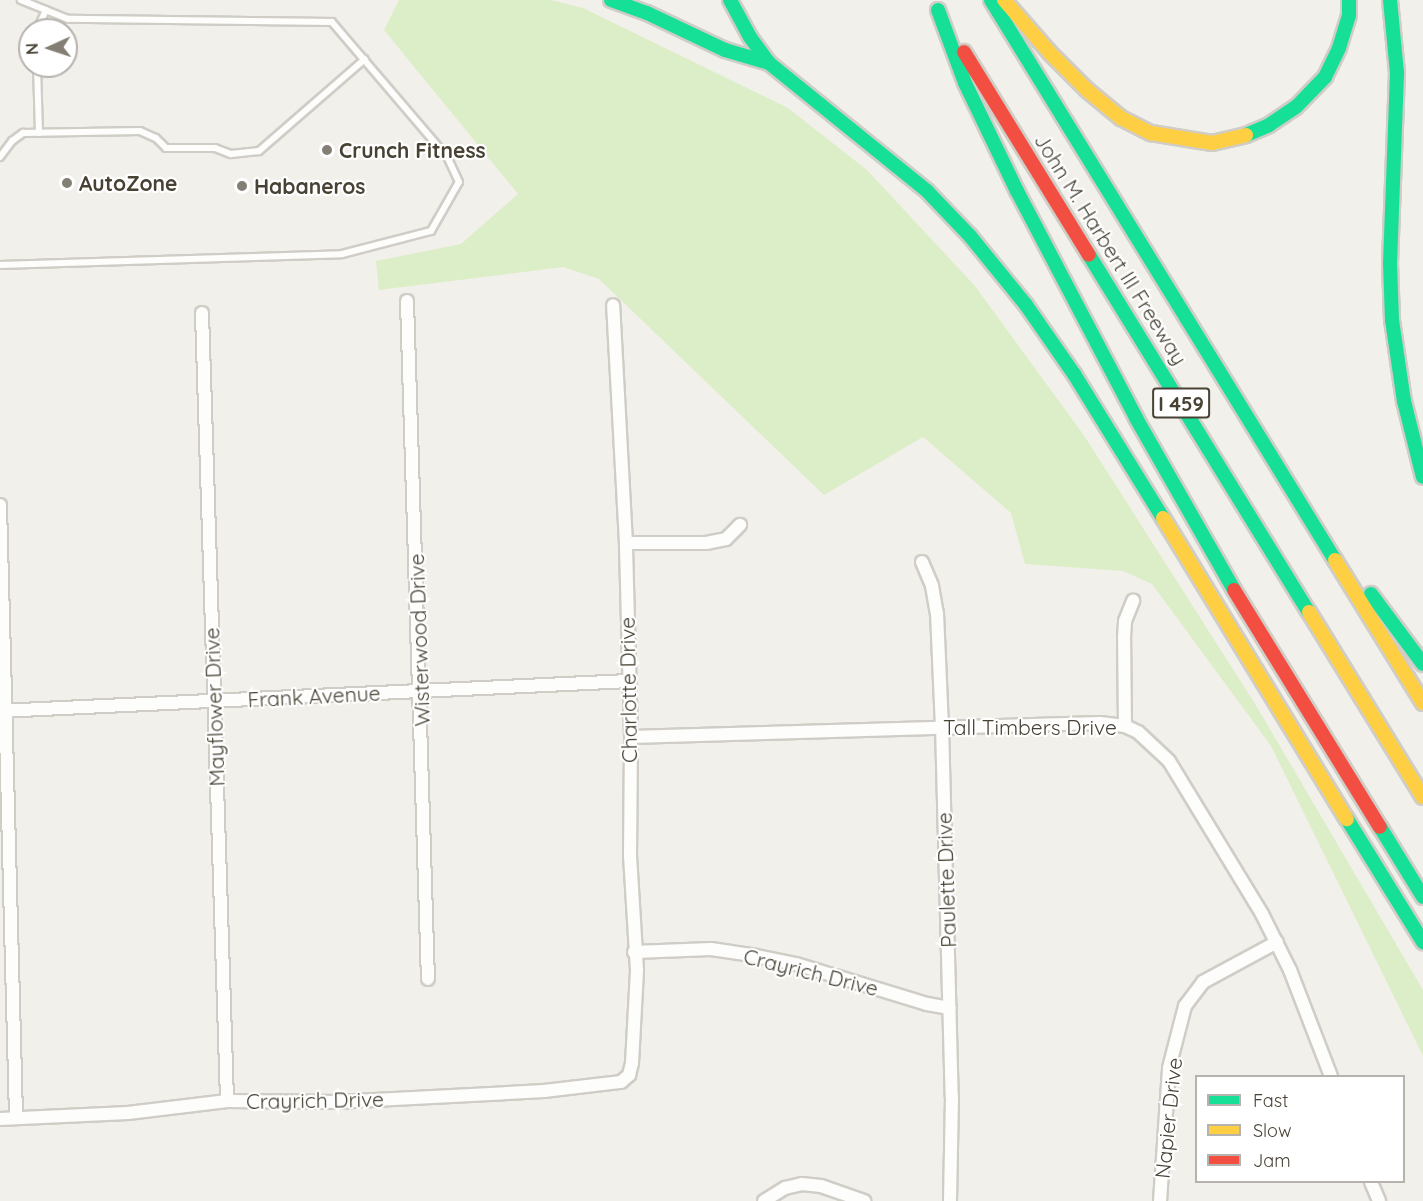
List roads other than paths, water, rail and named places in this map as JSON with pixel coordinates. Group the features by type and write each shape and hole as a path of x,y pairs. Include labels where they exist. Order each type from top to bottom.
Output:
{"highway":[{"path":"611,0 647,13 724,50 769,63"},
{"path":"730,0 750,38 769,63 927,191 976,244 1026,305 1074,374 1423,942"},
{"name":"John M. Harbert III Freeway","path":"991,0 1423,704"},
{"path":"1004,0 1050,53 1087,90 1120,118 1151,134 1212,143 1240,137 1269,125 1296,107 1325,77 1339,48 1349,15 1349,0"},
{"path":"1390,0 1397,73 1390,263 1392,320 1404,401 1423,477"},
{"path":"935,5 965,83 1017,191 1136,418 1239,598 1423,897"},
{"name":"John M. Harbert III Freeway","path":"935,5 1423,797"},
{"path":"1236,399 1384,614 1423,664"}],"street":[{"name":"Wisterwood Drive","path":"407,301 428,979"},
{"name":"Charlotte Drive","path":"613,305 626,543 631,737 630,856 636,1001 632,1063 629,1075"},
{"name":"Mayflower Drive","path":"202,313 227,1101"},
{"path":"0,505 3,711 16,1118"},
{"path":"626,543 706,543 726,538 740,525"},
{"name":"Paulette Drive","path":"922,562 932,586 937,613 942,726 950,1008 950,1201"},
{"path":"1125,726 1125,621 1133,601"},
{"name":"Frank Avenue","path":"3,711 628,681"},
{"name":"Tall Timbers Drive","path":"631,737 861,732 942,726 1100,723 1125,726 1152,743 1169,761 1277,942 1330,1075"},
{"name":"Napier Drive","path":"1160,1201 1169,1068 1185,1006 1203,982 1277,942"},
{"name":"Crayrich Drive","path":"634,952 711,949 751,955 796,964 927,1004 950,1008"},
{"name":"Crayrich Drive","path":"0,1119 128,1113 227,1101 336,1102 544,1091 621,1082 629,1075"},
{"path":"1371,1183 1379,1201"},
{"path":"764,1201 785,1188 802,1184 821,1186 864,1201"}],"lane":[{"path":"0,265 342,254 431,231 459,182 448,158 332,22 68,19 21,0"},
{"path":"41,18 46,10"},
{"path":"0,157 12,141 23,133 140,131 156,138 166,148 214,148 231,154 259,151 365,59"},
{"path":"37,78 39,133"}],"place":[{"name":"Crunch Fitness","path":"327,150"},
{"name":"AutoZone","path":"67,183"},
{"name":"Habaneros","path":"242,186"}]}
